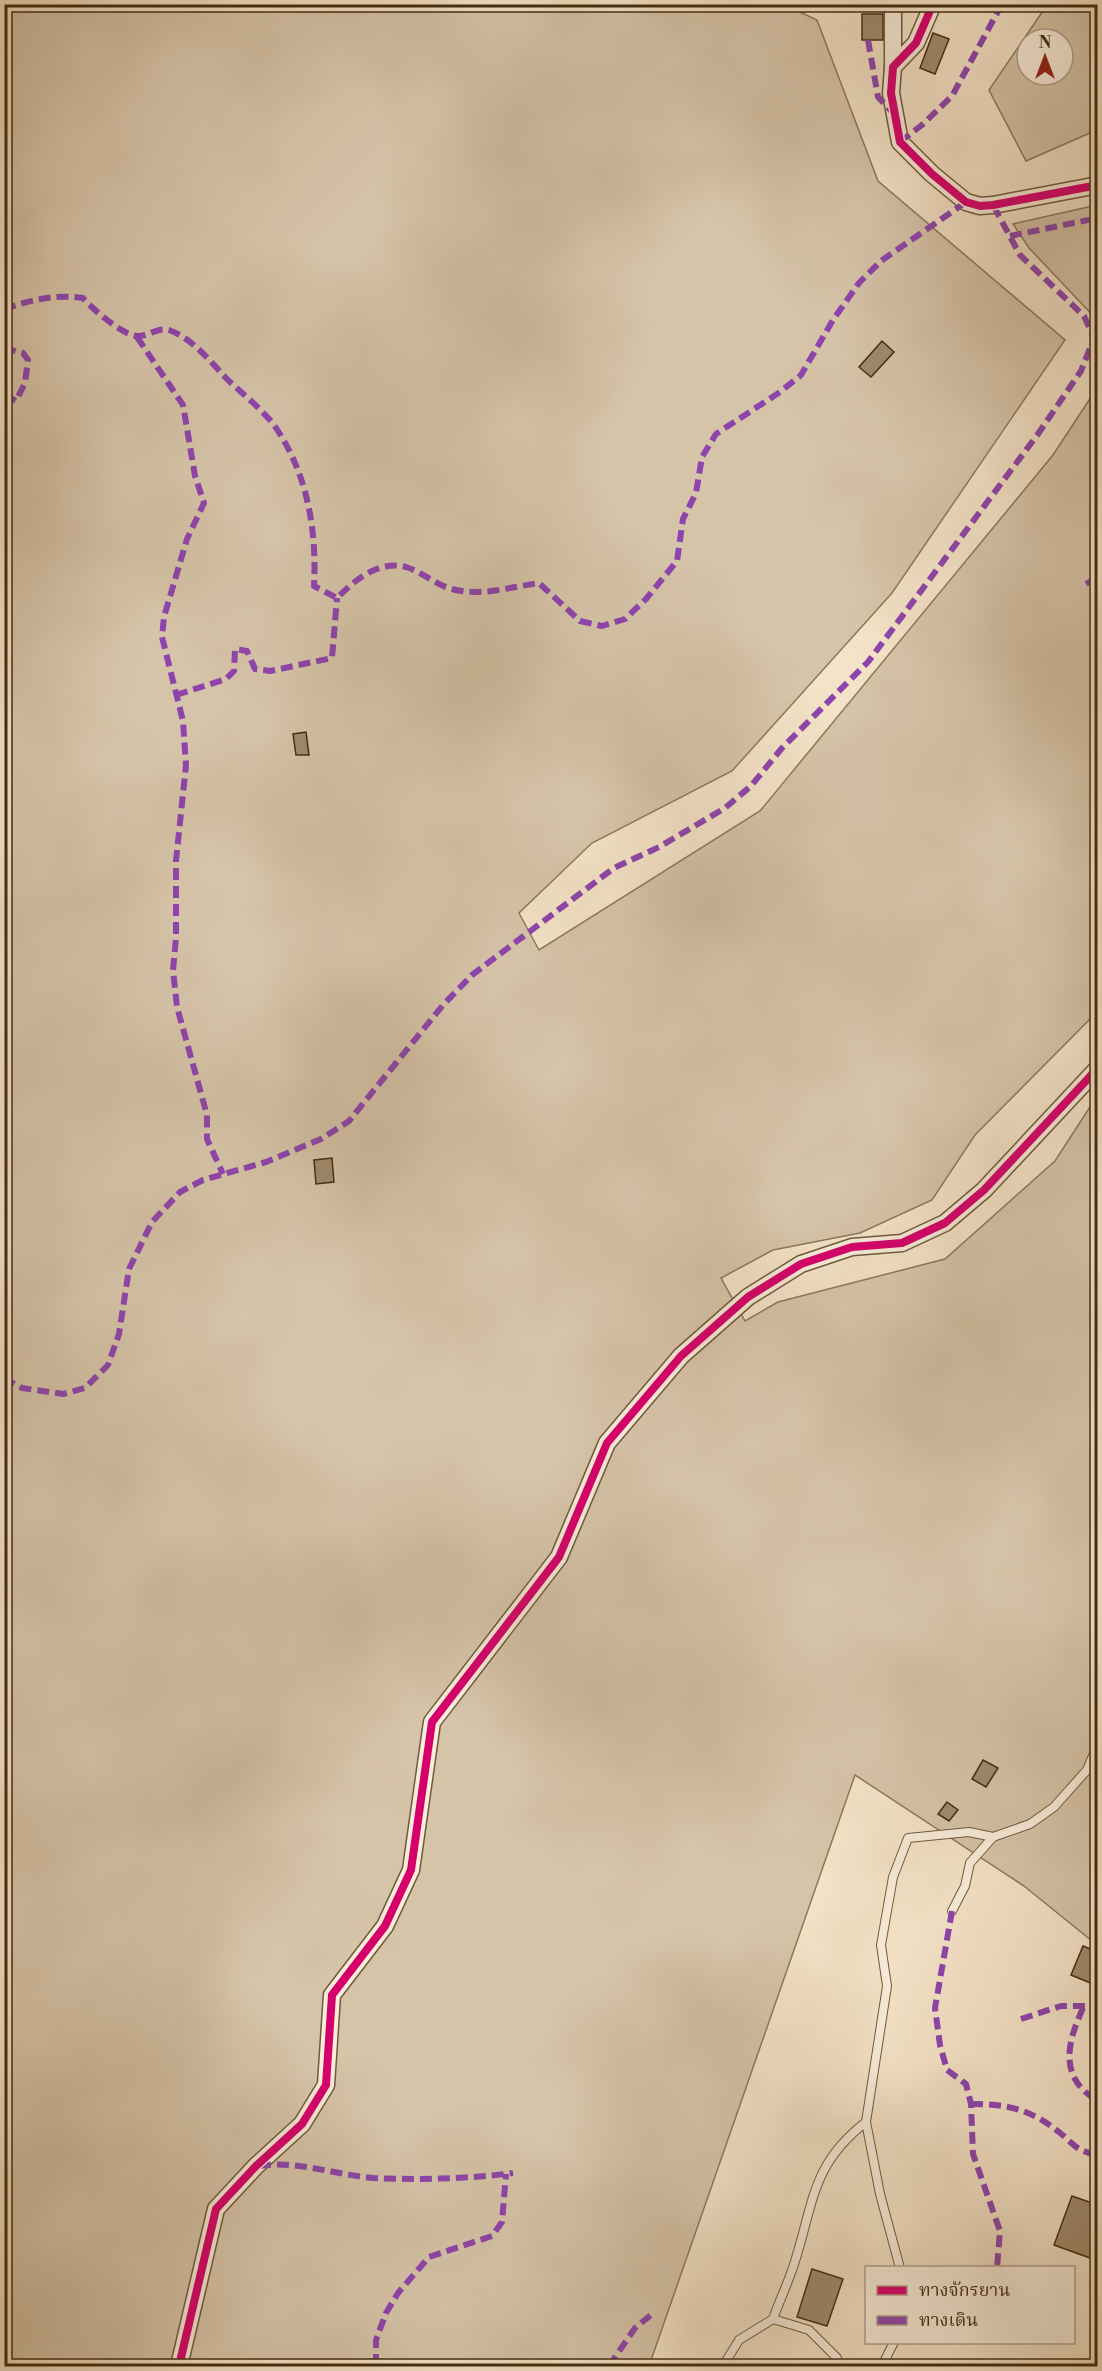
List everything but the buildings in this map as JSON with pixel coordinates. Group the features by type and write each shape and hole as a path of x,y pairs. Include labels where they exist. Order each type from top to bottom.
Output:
{"street":[{"path":"893,4 891,93 900,142 932,174 966,202 980,206 1098,185"},
{"path":"892,67 916,43 933,4"},
{"path":"179,2367 216,2209 256,2166 302,2124 326,2085 332,1995 385,1926 411,1870 432,1722 560,1557 607,1443 681,1356 748,1297 801,1264 852,1247 902,1243 945,1223 984,1190 1098,1068"}],"lane":[{"path":"952,1911 965,1886 970,1863 993,1837 1030,1824 1054,1807 1087,1770 1098,1744"},
{"path":"899,2266 880,2194 866,2122 887,1986 881,1945 893,1877 908,1838 969,1832 993,1837"},
{"path":"723,2367 739,2340 773,2319 796,2260 816,2186 844,2139 866,2122"},
{"path":"773,2319 809,2330 837,2358 837,2367"},
{"path":"882,2367 894,2344"}],"shaded area":[{"path":"5,5 785,5 817,20 878,181 1065,340 892,593 732,771 592,843 519,913 539,950 760,811 1053,455 1097,388 1097,1012 975,1135 932,1200 860,1233 773,1250 721,1278 745,1321 778,1302 945,1259 1055,1161 1097,1096 1097,1945 1024,1886 855,1775 649,2366 5,2366"},
{"path":"1047,5 1097,5 1097,130 1026,161 989,90 1015,52 1015,87 1075,87 1075,27 1032,27"},
{"path":"1098,205 1097,320 1029,248 1013,224"}],"marked path":[{"path":"900,142 922,125 952,96 1002,4"},
{"path":"868,40 878,97 894,114"},
{"path":"4,309 43,299 83,298 100,315 125,332 138,336 169,330 185,338 200,350 269,418 295,462 311,522 314,543 314,586 337,598 359,578 386,566 406,567 446,587 463,591 495,590 539,583 580,621 602,626 625,619 646,599 677,561 683,519 696,493 702,457 716,434 780,392 801,375 833,320 859,283 881,261 966,202"},
{"path":"4,1378 22,1388 63,1394 85,1388 108,1365 119,1334 129,1269 152,1222 180,1192 203,1180 266,1162 321,1139 349,1121 443,1005 472,975 614,868 659,847 725,808 751,786 782,748 868,662 1038,434 1081,371 1094,338 1084,316 1020,255 993,205"},
{"path":"1010,236 1098,218"},
{"path":"137,337 183,405 195,476 204,503 187,539 164,617 162,637 183,721 186,765 176,861 176,938 173,970 177,1007 207,1115 207,1139 223,1174"},
{"path":"4,348 23,353 28,360 25,383 16,401 4,394"},
{"path":"1086,584 1098,577"},
{"path":"176,695 226,679 234,671 235,649 247,651 255,669 270,671 332,658 337,598"},
{"path":"952,1911 935,2008 940,2045 947,2070 966,2084 971,2104 973,2154 1000,2231 997,2266"},
{"path":"1021,2019 1061,2006 1098,2006"},
{"path":"1083,2008 1070,2047 1071,2071 1085,2092 1098,2101"},
{"path":"971,2104 996,2105 1028,2113 1048,2124 1080,2149 1098,2156"},
{"path":"259,2166 288,2165 392,2179 461,2178 513,2173"},
{"path":"376,2366 376,2340 386,2313 398,2293 429,2257 492,2236 502,2222 506,2174"},
{"path":"609,2366 635,2328 651,2315"}],"cycle path":[{"path":"933,4 916,43 893,67 891,93 900,142 932,174 966,202 980,206 1098,185"},
{"path":"179,2366 216,2209 256,2166 302,2124 326,2085 332,1995 385,1926 411,1870 432,1722 559,1557 607,1443 681,1356 748,1297 801,1264 852,1247 902,1243 945,1223 984,1190 1098,1068"}]}
